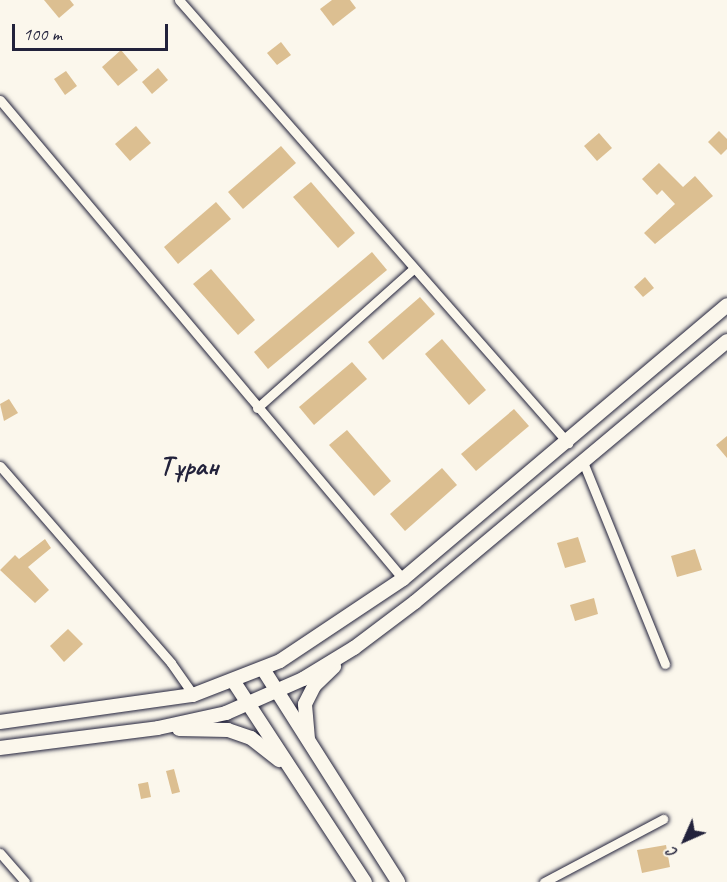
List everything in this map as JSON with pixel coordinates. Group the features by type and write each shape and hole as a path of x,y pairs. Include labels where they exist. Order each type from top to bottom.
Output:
{"main road":[{"path":"0,722 193,695 234,682 263,669 403,579 568,443 727,305"},
{"path":"310,747 305,704 314,686 354,648 583,462 727,341"},
{"path":"0,748 158,728 250,705 277,693 354,648"},
{"path":"263,669 310,747 398,882"},
{"path":"234,682 365,882"},
{"path":"158,728 228,730 251,738 300,783"}],"street":[{"path":"179,0 568,443"},
{"path":"0,100 403,579"},
{"path":"257,408 414,268"},
{"path":"583,462 665,664"},
{"path":"0,466 171,663 193,695"},
{"path":"544,882 663,819"},
{"path":"0,853 25,882"}],"building":[{"path":"44,0 70,0 74,5 59,18"},
{"path":"332,0 350,0 356,8 333,26 320,9"},
{"path":"281,42 291,55 277,65 267,53"},
{"path":"121,50 138,70 118,86 102,67"},
{"path":"158,68 168,80 152,94 142,82"},
{"path":"66,71 77,86 65,95 54,79"},
{"path":"136,126 151,143 130,161 115,144"},
{"path":"719,131 727,139 727,149 721,155 708,142"},
{"path":"599,133 612,148 597,161 584,146"},
{"path":"281,146 296,163 243,209 228,192"},
{"path":"659,163 683,187 695,176 713,196 655,244 644,233 675,204 662,190 657,195 642,179"},
{"path":"311,182 355,233 338,248 293,197"},
{"path":"216,202 231,219 178,264 164,247"},
{"path":"372,252 387,270 268,369 254,352"},
{"path":"211,269 255,320 238,335 193,284"},
{"path":"645,277 654,288 643,297 634,287"},
{"path":"420,297 435,314 383,360 368,342"},
{"path":"442,339 486,390 469,405 425,354"},
{"path":"352,362 367,379 314,425 299,407"},
{"path":"9,399 18,413 4,421 0,404"},
{"path":"514,409 529,426 476,471 461,454"},
{"path":"347,430 391,481 374,496 329,445"},
{"path":"727,436 727,458 716,445"},
{"path":"442,468 457,485 405,531 390,514"},
{"path":"578,537 586,562 565,568 557,543"},
{"path":"45,539 51,548 28,567 49,590 35,603 0,570 15,555 19,559"},
{"path":"695,549 702,570 677,577 671,556"},
{"path":"594,598 598,614 575,621 570,605"},
{"path":"68,629 83,644 64,662 50,646"},
{"path":"174,769 180,792 172,794 166,771"},
{"path":"148,782 151,797 141,799 138,784"},
{"path":"666,845 670,867 642,873 637,850"}],"district":[{"name":"Тұран","path":"189,467"}]}
